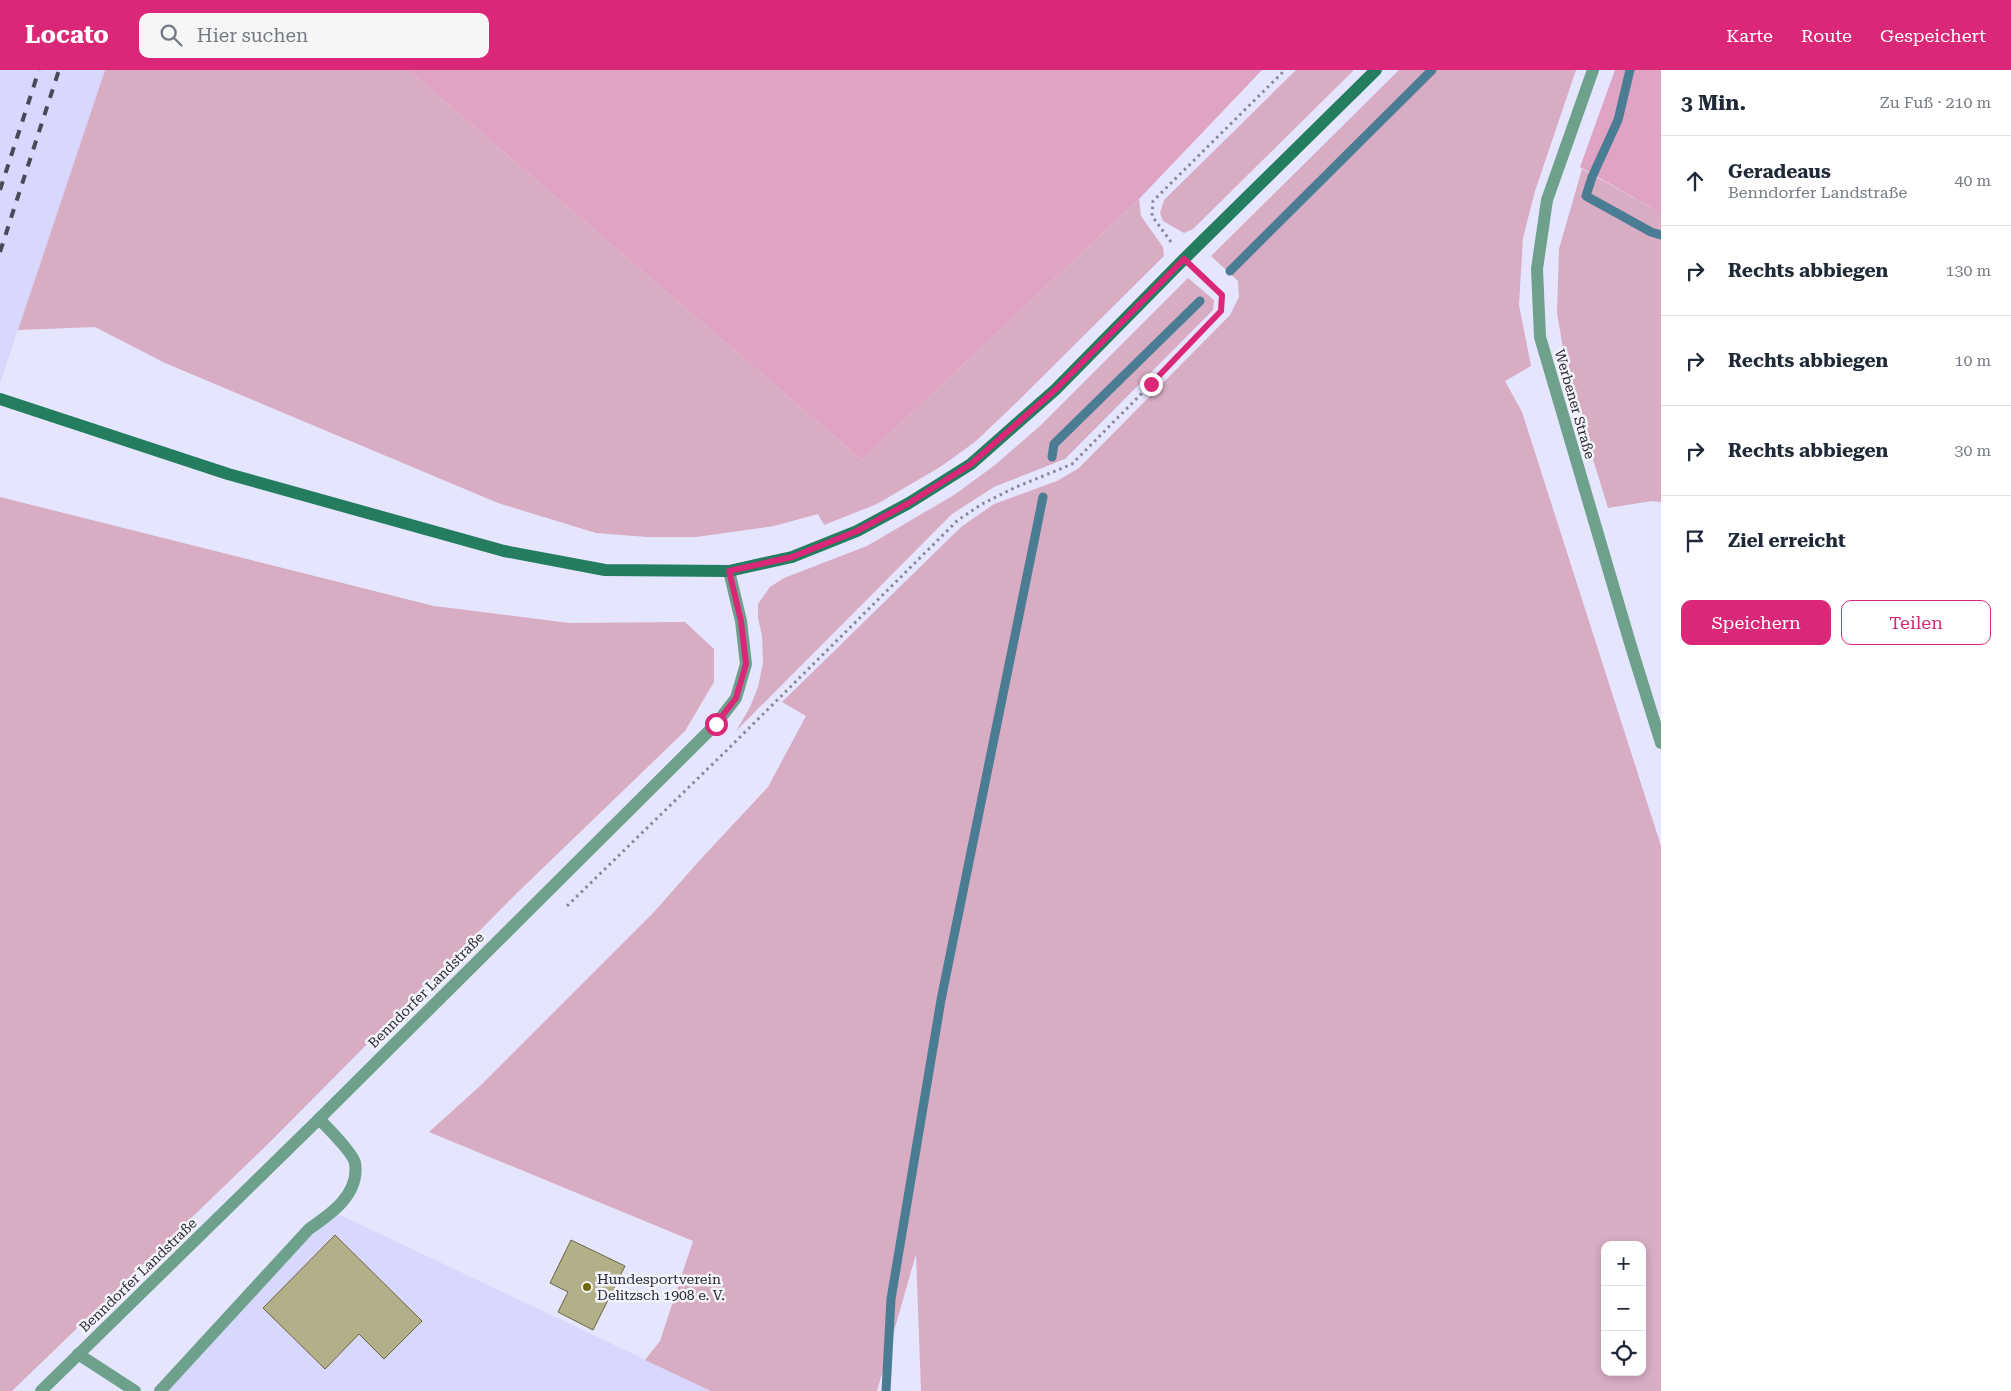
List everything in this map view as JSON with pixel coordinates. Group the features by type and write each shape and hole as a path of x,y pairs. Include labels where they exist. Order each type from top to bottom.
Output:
{"main road":[{"path":"0,399 228,474 504,551 606,570 729,571 792,557 857,531 909,503 971,464 1055,390 1184,259 1376,70"}],"street":[{"name":"Werbener Straße","path":"1593,70 1547,200 1537,269 1540,337 1661,743"},
{"name":"Benndorfer Landstraße","path":"41,1391 319,1119 716,724 736,698 746,664 741,621 729,571"},
{"path":"160,1391 309,1229 334,1212 354,1185 355,1162 341,1142 319,1119"},
{"path":"78,1354 135,1391"}],"path":[{"path":"560,911 727,750 958,520 982,504 1014,488 1072,464 1221,311 1222,295 1184,259 1162,232 1152,216 1153,201 1285,70"}],"shaded area":[{"path":"0,70 105,70 0,383"},
{"path":"105,70 408,70 862,460 1139,199 1141,216 1163,247 1164,256 975,442 940,467 877,504 824,525 818,514 774,526 696,537 647,537 596,533 498,503 165,363 95,327 18,330"},
{"path":"408,70 1262,70 1139,199 862,460"},
{"path":"1296,70 1354,70 1193,229 1184,233 1163,221 1160,213 1164,200"},
{"path":"1399,70 1576,70 1535,191 1523,238 1519,305 1531,366 1505,381 1522,412 1661,846 1661,1391 921,1391 916,1254 877,1391 711,1391 645,1360 660,1341 693,1241 429,1132 480,1086 654,912 768,787 806,716 782,702 961,527 994,504 1057,481 1079,468 1230,315 1239,297 1238,281 1211,256"},
{"path":"1615,70 1661,70 1661,213 1580,167"},
{"path":"1582,169 1661,213 1661,502 1652,501 1608,508 1568,378 1557,313 1559,249"},
{"path":"1188,278 1214,300 1213,310 1065,459 994,487 952,514 736,731 750,707 758,687 763,663 758,604 770,587 784,578 867,546 954,495 995,465 1040,426"},
{"path":"0,497 434,606 569,623 685,622 714,649 714,682 685,731 517,893 271,1141 12,1391 0,1391"},
{"path":"334,1212 711,1391 161,1391"}],"building":[{"path":"335,1235 422,1321 384,1359 359,1334 325,1369 263,1308"},
{"name":"Hundesportverein Delitzsch 1908 e. V.","path":"571,1240 625,1266 593,1330 558,1312 568,1292 550,1283"}],"waterway":[{"path":"1230,271 1432,70"},
{"path":"1630,70 1618,120 1592,177 1586,196 1651,232 1661,235"},
{"path":"1052,457 1054,444 1200,301"},
{"path":"886,1391 891,1299 941,1000 1043,497"}],"railway":[{"path":"0,190 39,70"},
{"path":"0,252 59,70"}],"place":[{"name":"Hundesportverein Delitzsch 1908 e. V.","path":"587,1287"}],"route":[{"path":"716,724 736,698 746,664 741,621 729,571 792,557 857,531 909,503 971,464 1055,390 1184,259 1222,295 1221,311 1151,384"}]}
